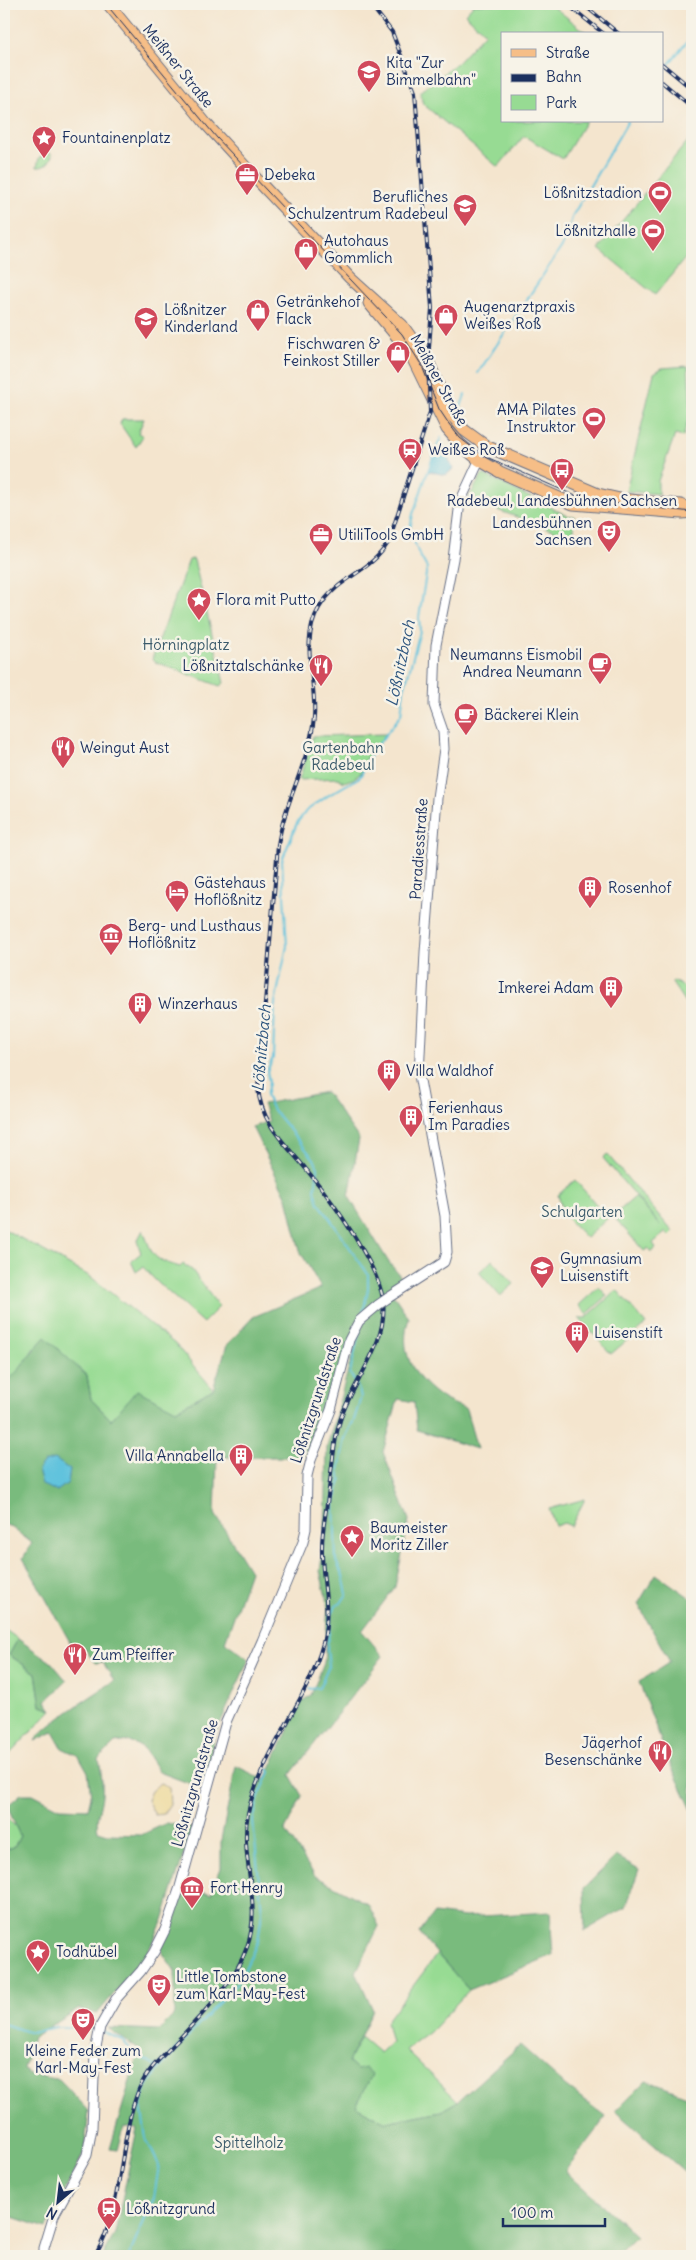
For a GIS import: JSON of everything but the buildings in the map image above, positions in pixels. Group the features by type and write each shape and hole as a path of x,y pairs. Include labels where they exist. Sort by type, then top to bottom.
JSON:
{"main road":[{"name":"Meißner Straße","path":"108,4 207,125 350,278 409,351 446,429 460,444 480,460 500,472 573,504 682,513 692,510"},
{"name":"Meißner Straße","path":"350,278 402,325 428,361 450,414 464,430 486,446 598,494 681,505 692,510"}],"street":[{"name":"Paradiesstraße","path":"444,1262 447,1252 445,1216 420,1075 425,952 437,798 444,749 443,731 434,705 436,645 454,559 460,502 486,446"},
{"name":"Lößnitzgrundstraße","path":"44,2256 44,2248 54,2215 87,2155 92,2128 95,2052 100,2031 116,1999 141,1971 154,1952 165,1930 180,1887 226,1722 303,1542 306,1529 306,1476 310,1460 331,1410 349,1340 356,1325 369,1311 444,1262"}],"green space":[{"path":"474,4 550,4 585,32 501,32 501,122 585,122 563,159 524,136 498,167 423,104 420,92 458,62 485,33 465,14"},
{"name":"Lößnitzstadion","path":"692,136 692,260 687,256 655,295 599,249"},
{"path":"49,151 52,155 48,162 42,167 37,167 39,158"},
{"path":"688,366 691,410 683,437 675,435 658,481 658,494 626,491 654,373 662,368"},
{"path":"122,419 144,419 138,433 143,436 136,447 120,424"},
{"path":"482,475 568,516 574,516 574,538 481,504 466,502"},
{"name":"Hörningplatz","path":"189,560 194,560 224,683 220,686 155,662 152,659"},
{"name":"Gartenbahn Radebeul","path":"386,734 367,758 360,774 353,779 344,782 338,778 299,780 313,736"},
{"path":"673,981 692,991 692,998 687,1003 692,1013 672,983"},
{"name":"Spittelholz","path":"326,1092 359,1139 349,1197 388,1261 405,1282 389,1288 409,1318 406,1341 410,1361 421,1379 438,1395 466,1409 477,1449 417,1430 414,1402 398,1399 383,1452 409,1520 395,1587 362,1631 383,1656 290,1775 302,1796 285,1830 315,1876 368,1904 379,1926 356,1972 373,2010 348,2062 357,2070 366,2068 372,2075 356,2106 386,2122 441,2111 458,2101 520,2045 566,2086 606,2117 565,2171 636,2236 616,2256 103,2256 115,2233 137,2129 124,2127 118,2150 110,2149 139,2050 108,2028 159,2030 175,2014 175,1971 160,1949 186,1886 211,1894 221,1868 221,1840 236,1766 265,1780 301,1702 311,1695 324,1663 328,1605 320,1571 325,1530 327,1447 357,1337 331,1383 303,1457 217,1457 215,1514 250,1571 225,1642 249,1659 214,1737 204,1789 159,1772 144,1749 130,1741 115,1743 99,1759 102,1790 97,1822 98,1831 108,1834 141,1835 167,1823 192,1828 163,1920 146,1956 97,2014 79,2009 33,2037 24,2068 28,2075 59,2079 89,2111 84,2153 46,2228 4,2214 4,1850 14,1847 20,1836 7,1806 21,1794 33,1794 60,1808 88,1809 91,1796 88,1772 79,1756 62,1748 53,1732 35,1741 40,1734 59,1718 114,1681 103,1662 95,1663 85,1649 75,1651 23,1558 32,1543 4,1524 4,1384 45,1337 87,1376 91,1399 111,1420 137,1390 176,1410 213,1389 227,1345 253,1317 321,1288 300,1251 287,1198 252,1127 269,1121 263,1104"},
{"path":"607,1154 673,1232 669,1236 666,1232 653,1243 656,1248 651,1252 648,1248 644,1251 613,1216 635,1197 660,1225 603,1158"},
{"name":"Schulgarten","path":"575,1180 608,1218 586,1238 564,1215 558,1195"},
{"path":"4,1229 91,1277 175,1344 213,1389 176,1410 111,1420 91,1399 87,1376 34,1348 17,1374 4,1384"},
{"path":"143,1230 155,1256 158,1259 180,1267 183,1264 192,1270 219,1307 203,1323 143,1267 136,1272 131,1261 141,1253 137,1241"},
{"path":"493,1260 514,1284 500,1296 479,1272"},
{"path":"599,1287 607,1296 587,1314 579,1305"},
{"path":"617,1290 646,1324 611,1354 579,1318 586,1318"},
{"path":"585,1499 571,1526 564,1523 555,1526 549,1509"},
{"path":"656,1574 692,1599 692,1810 667,1757 639,1682 670,1662 638,1604"},
{"path":"4,1629 18,1639 9,1655 36,1673 41,1706 52,1710 4,1760"},
{"path":"18,1639 51,1662 67,1681 46,1701 52,1710 41,1706 36,1673 9,1655"},
{"path":"4,1815 16,1827 20,1836 14,1847 4,1850"},
{"path":"616,1856 639,1869 626,1907 585,1931 584,1888"},
{"path":"550,1912 553,1955 469,1990 419,1933 434,1913 465,1917"},
{"path":"437,1954 469,1990 430,2032 406,2050 458,2101 441,2111 386,2122 356,2106 357,2070 348,2062 361,2037 380,2053 391,2043 386,2022"},
{"path":"646,2080 692,2098 692,2167 685,2172 615,2111"}],"sand":[{"path":"160,1783 169,1787 170,1804 163,1814 155,1815 147,1800 151,1791"}],"water":[{"path":"438,448 445,450 453,469 446,475 428,471 435,451"},
{"path":"55,1459 70,1470 68,1483 57,1491 42,1485 38,1470 44,1462"}],"waterway":[{"name":"Lößnitzbach","path":"669,64 692,35"},
{"name":"Lößnitzbach","path":"478,373 563,245 573,215 627,122"},
{"name":"Lößnitzbach","path":"458,415 465,395"},
{"name":"Lößnitzbach","path":"363,1313 368,1289 368,1274 319,1203 315,1190 318,1168 314,1159 273,1110 266,1096 269,1083 267,1071 273,1058 275,1003 287,946 282,860 297,823 306,811 360,777 373,751 401,715 404,690 420,631 419,617 427,568 418,552 410,529 413,514 441,438"},
{"name":"Lößnitzbach","path":"309,1689 319,1688 329,1666 327,1648 331,1616 336,1606 341,1603 347,1594 343,1576 336,1561 334,1503 341,1481 339,1470 345,1438 354,1420 361,1397 350,1373 360,1328"},
{"name":"Lößnitzbach","path":"129,2256 154,2198 159,2165 146,2139 141,2105 146,2088 159,2069 240,1979 258,1941 262,1912 253,1821 259,1796 270,1772 268,1769"},
{"path":"4,2024 31,2033 56,2027 97,2030"},
{"path":"101,2031 122,2040 135,2054 159,2069"}],"tram line":[{"path":"106,4 217,138 402,334 422,366 439,409 460,438 482,455 585,500 692,512"}],"railway":[{"path":"95,2256 111,2217 127,2130 139,2089 157,2062 218,1996 235,1972 247,1947 253,1914 246,1847 248,1813 254,1791 263,1770 307,1686 323,1643 326,1630 326,1606 322,1541 337,1432 349,1399 380,1335 383,1318 383,1300 380,1286 364,1252 330,1200 270,1124 264,1113 258,1088 278,845 281,829 308,748 314,717 309,648 313,621 326,598 335,589 373,561 389,541 430,412 428,361 432,308 415,92 392,32 370,4"},
{"path":"567,4 602,32"},
{"path":"583,4 617,32"},
{"path":"664,66 692,89"},
{"path":"664,84 692,107"}],"place":[{"name":"Kita \"Zur Bimmelbahn\"","path":"369,93"},
{"name":"Fountainenplatz","path":"44,159"},
{"name":"Debeka","path":"247,196"},
{"name":"Lößnitzstadion","path":"660,214"},
{"name":"Berufliches Schulzentrum Radebeul","path":"465,227"},
{"name":"Lößnitzhalle","path":"653,252"},
{"name":"Autohaus Gommlich","path":"306,271"},
{"name":"Getränkehof Flack","path":"258,332"},
{"name":"Augenarztpraxis Weißes Roß","path":"446,337"},
{"name":"Lößnitzer Kinderland","path":"146,340"},
{"name":"Fischwaren & Feinkost Stiller","path":"398,374"},
{"name":"AMA Pilates Instruktor","path":"594,440"},
{"name":"Weißes Roß","path":"410,471"},
{"name":"Radebeul, Landesbühnen Sachsen","path":"562,491"},
{"name":"Landesbühnen Sachsen","path":"609,553"},
{"name":"UtiliTools GmbH","path":"321,556"},
{"name":"Flora mit Putto","path":"199,621"},
{"name":"Neumanns Eismobil Andrea Neumann","path":"600,685"},
{"name":"Lößnitztalschänke","path":"321,687"},
{"name":"Bäckerei Klein","path":"466,736"},
{"name":"Weingut Aust","path":"63,769"},
{"name":"Rosenhof","path":"590,909"},
{"name":"Gästehaus Hoflößnitz","path":"177,913"},
{"name":"Berg- und Lusthaus Hoflößnitz","path":"111,956"},
{"name":"Imkerei Adam","path":"611,1009"},
{"name":"Winzerhaus","path":"140,1025"},
{"name":"Villa Waldhof","path":"389,1092"},
{"name":"Ferienhaus Im Paradies","path":"411,1138"},
{"name":"Gymnasium Luisenstift","path":"542,1289"},
{"name":"Luisenstift","path":"577,1354"},
{"name":"Villa Annabella","path":"241,1477"},
{"name":"Baumeister Moritz Ziller","path":"352,1558"},
{"name":"Zum Pfeiffer","path":"75,1676"},
{"name":"Jägerhof Besenschänke","path":"660,1773"},
{"name":"Fort Henry","path":"192,1909"},
{"name":"Todhübel","path":"38,1973"},
{"name":"Little Tombstone zum Karl-May-Fest","path":"159,2007"},
{"name":"Kleine Feder zum Karl-May-Fest","path":"83,2041"},
{"name":"Lößnitzgrund","path":"109,2230"}]}
